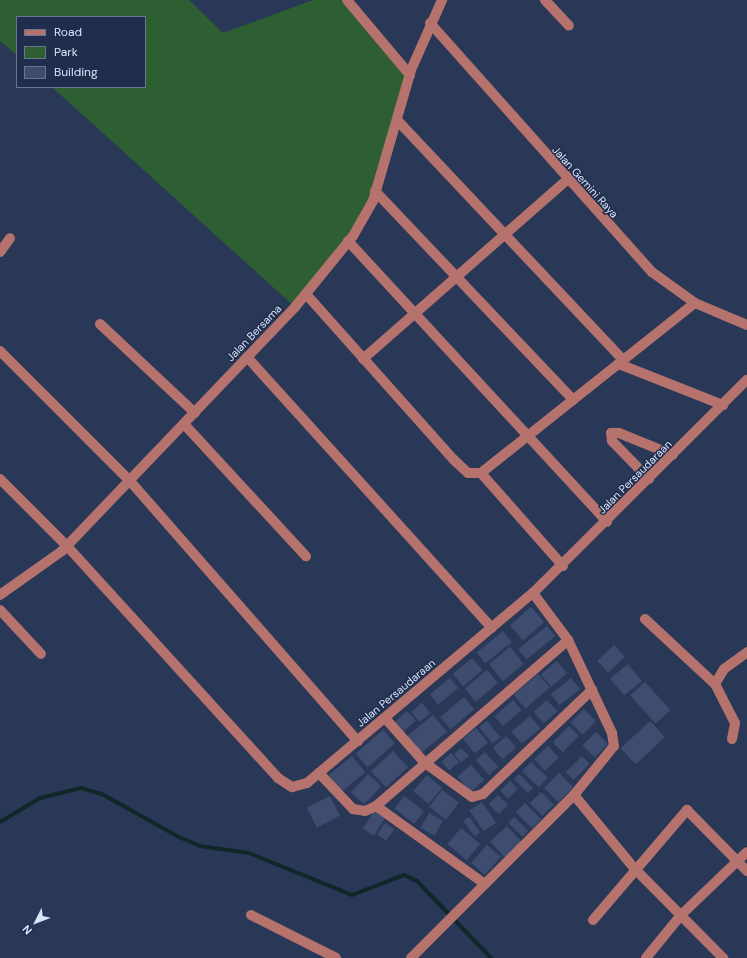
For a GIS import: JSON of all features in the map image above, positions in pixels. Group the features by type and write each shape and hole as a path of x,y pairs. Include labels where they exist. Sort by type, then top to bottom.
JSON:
{"street":[{"path":"347,0 410,75"},
{"name":"Jalan Bersama","path":"0,595 67,546 196,413 306,294 348,241 375,192 410,75 430,23 442,0"},
{"path":"546,0 569,26"},
{"name":"Jalan Gemini Raya","path":"430,23 567,180 652,272 694,303 747,325"},
{"path":"396,120 504,234 621,362 723,405"},
{"path":"363,359 567,180"},
{"path":"375,192 573,400"},
{"path":"0,252 10,238"},
{"path":"348,241 529,435 607,522"},
{"path":"306,294 465,471 481,473 563,566"},
{"path":"481,473 694,303"},
{"path":"100,324 196,413"},
{"path":"0,351 130,481 358,741"},
{"path":"247,357 492,628"},
{"name":"Jalan Persaudaraan","path":"0,479 67,546 278,778 292,787 307,783 533,593 563,566 747,380"},
{"path":"184,424 306,556"},
{"path":"649,480 612,441 611,434 619,433 673,455"},
{"path":"411,958 574,795 614,746 612,733 568,640 533,593"},
{"path":"0,610 41,654"},
{"path":"646,619 715,684 735,723 732,739"},
{"path":"319,773 345,804 365,811 376,806 568,640"},
{"path":"715,684 724,669 747,652"},
{"path":"385,718 425,763 459,791 472,797 483,794 592,690"},
{"path":"574,795 634,868 723,958"},
{"path":"376,806 485,884"},
{"path":"593,920 634,868 688,810 747,871"},
{"path":"646,958 681,915 747,852"},
{"path":"251,915 336,958"}],"green space":[{"path":"0,0 189,0 223,33 313,0 347,0 410,75 373,201 295,307 53,88 146,88 146,16 16,16 16,54 0,41"}],"building":[{"path":"531,607 544,622 523,640 510,625"},
{"path":"547,626 555,636 526,659 518,649"},
{"path":"503,631 512,642 485,663 477,652"},
{"path":"614,645 625,657 608,672 597,661"},
{"path":"510,647 524,664 503,681 489,664"},
{"path":"472,658 482,670 463,686 453,674"},
{"path":"557,661 567,673 551,687 541,674"},
{"path":"628,664 642,681 624,696 610,678"},
{"path":"487,670 498,683 476,702 465,689"},
{"path":"538,674 550,688 526,709 514,695"},
{"path":"450,678 458,688 438,704 430,694"},
{"path":"571,678 580,689 560,705 551,694"},
{"path":"645,682 670,710 656,724 630,695"},
{"path":"464,697 474,709 451,729 440,717"},
{"path":"513,700 522,710 503,726 494,717"},
{"path":"547,700 557,711 544,723 534,712"},
{"path":"422,703 430,713 419,722 411,712"},
{"path":"584,709 596,721 583,734 571,722"},
{"path":"407,711 416,721 404,731 395,722"},
{"path":"433,715 447,732 420,753 407,736"},
{"path":"530,716 540,728 522,744 512,731"},
{"path":"487,721 500,737 492,744 479,727"},
{"path":"650,721 665,737 636,764 621,748"},
{"path":"569,726 579,736 563,752 553,742"},
{"path":"476,728 488,743 475,753 463,739"},
{"path":"383,730 395,744 368,767 356,754"},
{"path":"596,732 608,744 595,757 583,745"},
{"path":"506,736 516,747 503,759 493,748"},
{"path":"548,746 559,758 545,771 534,759"},
{"path":"461,748 469,756 461,762 454,754"},
{"path":"393,751 408,767 386,788 371,771"},
{"path":"485,752 498,767 489,775 476,760"},
{"path":"451,753 459,762 449,771 441,762"},
{"path":"352,756 365,772 342,791 329,775"},
{"path":"582,756 590,764 574,780 566,772"},
{"path":"531,762 548,778 539,787 522,772"},
{"path":"471,765 484,780 471,792 457,777"},
{"path":"559,773 573,787 558,802 544,788"},
{"path":"368,774 381,786 364,805 351,792"},
{"path":"519,774 533,788 528,793 514,779"},
{"path":"427,775 442,788 428,804 413,791"},
{"path":"510,781 518,789 508,799 500,791"},
{"path":"442,790 459,803 446,819 429,807"},
{"path":"541,792 554,805 542,816 530,803"},
{"path":"498,795 508,805 499,814 489,804"},
{"path":"330,796 340,816 317,827 307,808"},
{"path":"404,796 424,811 414,824 394,809"},
{"path":"482,802 496,823 484,831 470,810"},
{"path":"525,803 541,819 532,828 516,812"},
{"path":"374,811 385,818 374,836 363,829"},
{"path":"429,813 443,821 434,836 420,828"},
{"path":"469,817 480,832 475,836 463,821"},
{"path":"514,817 528,831 522,837 508,823"},
{"path":"385,823 394,829 386,841 377,835"},
{"path":"507,826 522,842 505,858 490,842"},
{"path":"461,828 480,844 467,860 448,844"},
{"path":"487,845 501,857 485,875 471,863"}],"waterway":[{"path":"0,822 40,798 81,788 102,794 179,837 200,846 249,853 352,895 404,875 417,881 491,958"}]}
